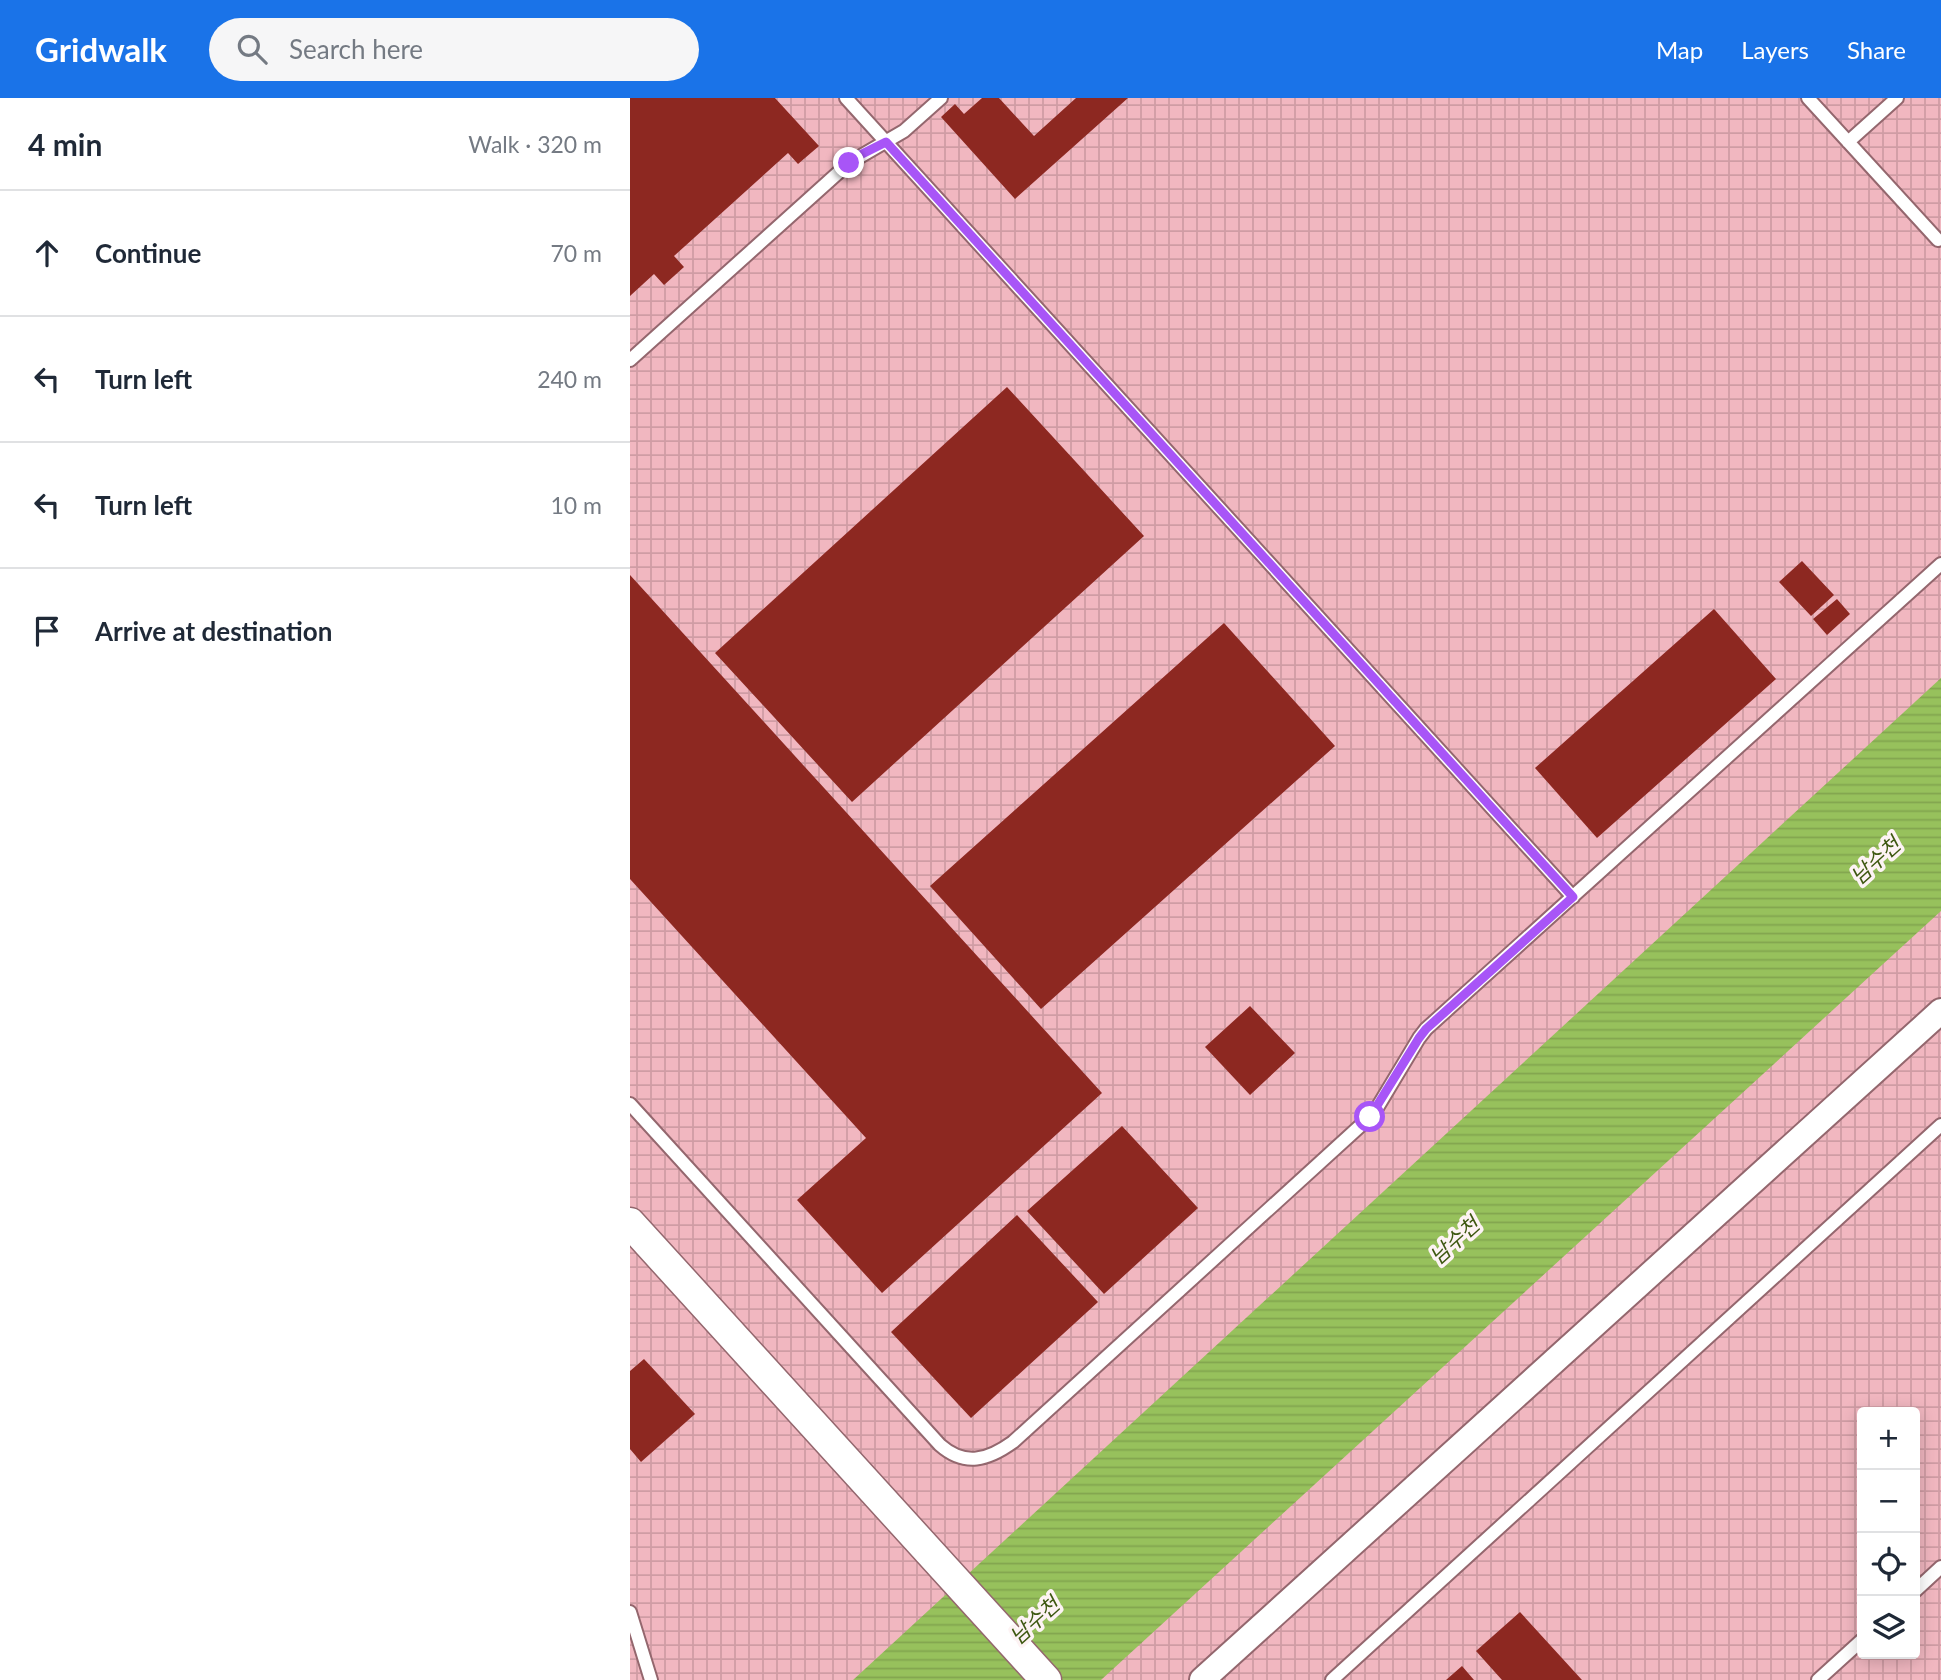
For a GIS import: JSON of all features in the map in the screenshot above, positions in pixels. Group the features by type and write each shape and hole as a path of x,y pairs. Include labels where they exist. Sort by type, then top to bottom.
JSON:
{"street":[{"path":"1202,1680 1941,1010"},
{"path":"630,1223 1046,1680"}],"lane":[{"path":"846,98 1573,897"},
{"path":"630,360 849,163 910,126 942,98"},
{"path":"1808,98 1938,240"},
{"path":"1849,142 1897,98"},
{"path":"630,1104 940,1445 965,1458 995,1454 1013,1442 1370,1117 1426,1029 1941,565"},
{"path":"1332,1680 1941,1125"},
{"path":"1920,1586 1941,1567"},
{"path":"630,1612 651,1680"},
{"path":"1818,1680 1857,1645"}],"shaded area":[{"path":"630,98 1941,98 1941,1680 630,1680"}],"water":[{"name":"남수천","path":"1941,678 1941,911 1101,1680 853,1680"}],"building":[{"path":"630,98 775,98 819,146 798,164 788,153 674,256 684,267 664,285 654,274 630,296"},
{"path":"982,98 999,98 1034,136 1076,98 1128,98 1015,199 941,117 955,104 964,114"},
{"path":"1007,387 1144,536 852,802 715,653"},
{"path":"1802,561 1834,595 1811,616 1779,582"},
{"path":"630,575 1102,1093 882,1293 797,1200 866,1138 630,879"},
{"path":"1837,599 1850,614 1827,635 1813,619"},
{"path":"1714,609 1776,679 1597,838 1535,768"},
{"path":"1224,623 1335,746 1041,1009 930,886"},
{"path":"1250,1006 1295,1053 1250,1095 1205,1047"},
{"path":"1122,1126 1198,1208 1104,1294 1027,1211"},
{"path":"1017,1215 1098,1302 971,1418 891,1332"},
{"path":"644,1359 695,1414 641,1462 630,1449 630,1371"},
{"path":"1520,1612 1582,1680 1502,1680 1476,1651"},
{"path":"1462,1666 1474,1680 1446,1680"}],"route":[{"path":"849,163 886,142 1573,897 1426,1029 1370,1117"}]}
